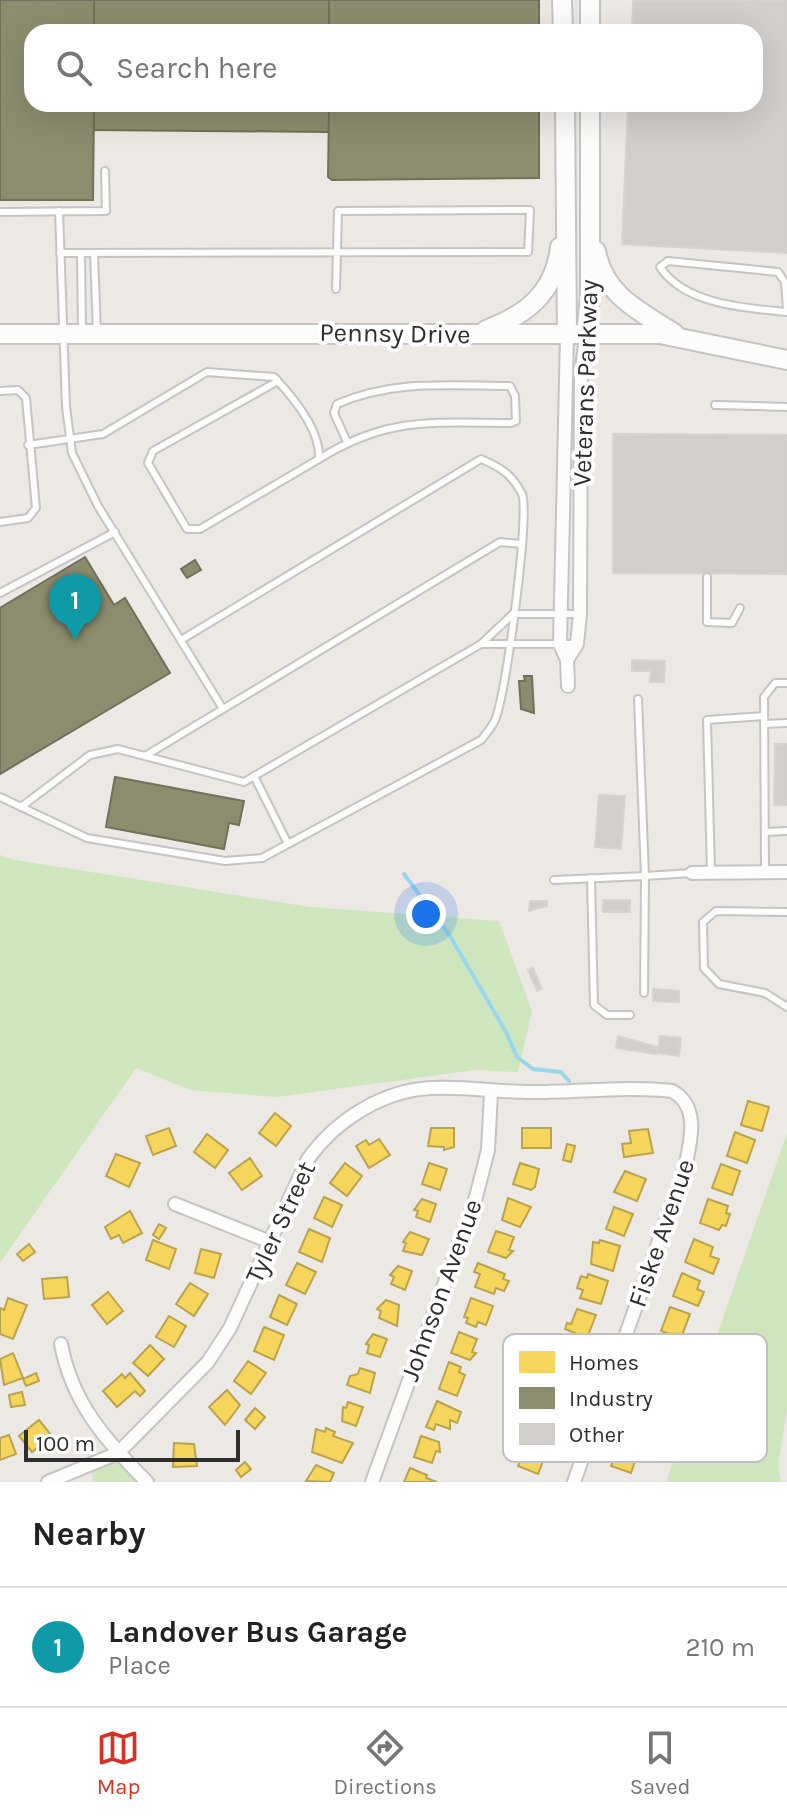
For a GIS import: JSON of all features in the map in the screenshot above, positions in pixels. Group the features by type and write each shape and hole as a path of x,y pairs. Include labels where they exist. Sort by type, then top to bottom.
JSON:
{"main road":[{"path":"562,0 563,24"},
{"path":"590,0 590,24"},
{"name":"Veterans Parkway","path":"565,112 576,336"},
{"name":"Veterans Parkway","path":"576,336 589,225 590,112"},
{"path":"476,333 526,313 544,292 559,255 567,186"},
{"path":"589,225 599,267 620,299 680,337"},
{"name":"Pennsy Drive","path":"0,334 476,333 680,337 787,360"}],"street":[{"name":"Veterans Parkway","path":"567,660 577,644 580,614 581,377 576,336"},
{"name":"Veterans Parkway","path":"568,686 567,660 560,644 576,336"},
{"path":"692,873 787,872"},
{"name":"Tyler Street","path":"118,1453 220,1346 308,1159 326,1135 346,1120 377,1103 416,1090 447,1088 491,1093 672,1091 688,1105 691,1117"},
{"name":"Johnson Avenue","path":"372,1482 476,1197 488,1150 491,1093"},
{"name":"Fiske Avenue","path":"626,1334 685,1167 691,1117"},
{"path":"175,1204 268,1241"},
{"path":"61,1344 69,1377 82,1406 118,1453 147,1482"},
{"path":"48,1482 118,1453"},
{"name":"Fiske Avenue","path":"574,1482 581,1462"}],"lane":[{"path":"0,212 106,211 105,171"},
{"path":"60,253 337,251 528,252 530,210 338,211 337,251 336,289"},
{"path":"59,211 60,253 82,334"},
{"path":"81,253 82,334"},
{"path":"94,253 69,440 83,479 223,709"},
{"path":"668,261 778,272 785,282 787,311 705,299 668,278 660,267 668,261"},
{"path":"28,445 103,434 207,372 274,377 291,395 320,445 319,459"},
{"path":"278,381 153,451 148,463 187,529 200,529 347,442 388,427 516,421 515,396 510,386 390,386 359,394 337,404 334,413 347,442"},
{"path":"0,391 18,390 26,398 36,508 28,518 0,522"},
{"path":"715,405 787,407"},
{"path":"0,797 87,838 225,861 262,858 481,740 496,719 507,660 522,544 523,496 506,470 481,459 181,640"},
{"path":"0,593 115,532"},
{"path":"145,756 500,542 522,544"},
{"path":"707,577 707,622 732,623 740,608"},
{"path":"21,807 90,755 118,749 244,782 481,644 513,614 580,614"},
{"path":"481,644 577,644"},
{"path":"765,872 764,697 775,683 787,683"},
{"path":"638,699 645,876 644,993"},
{"path":"711,873 707,720 787,723"},
{"path":"254,776 288,844"},
{"path":"765,832 787,831"},
{"path":"554,880 692,873"},
{"path":"591,878 594,1005 607,1015 630,1015"},
{"path":"787,912 716,911 703,922 704,968 719,984 765,993 787,1007"}],"green space":[{"path":"0,855 310,907 499,921 532,1011 518,1072 475,1070 277,1097 190,1090 136,1068 0,1263"},
{"path":"787,1133 787,1410 778,1466 781,1482 666,1482 673,1462 767,1462 767,1334 717,1334"},
{"path":"121,1462 139,1482 93,1482 92,1473 98,1465"}],"building: Homes":[{"path":"748,1101 769,1107 762,1131 741,1125"},
{"path":"275,1113 291,1126 276,1146 259,1133"},
{"path":"169,1128 176,1146 153,1155 146,1136"},
{"path":"431,1128 454,1128 454,1147 444,1150 444,1147 428,1146"},
{"path":"522,1128 551,1128 551,1148 522,1148"},
{"path":"648,1129 653,1153 624,1157 622,1144 631,1143 629,1131"},
{"path":"735,1132 755,1140 747,1163 727,1156"},
{"path":"207,1134 228,1150 215,1168 194,1152"},
{"path":"379,1139 390,1155 369,1168 356,1146 366,1140 369,1145"},
{"path":"567,1144 575,1146 571,1162 563,1160"},
{"path":"116,1154 140,1163 129,1187 106,1176"},
{"path":"250,1158 262,1176 242,1190 229,1173"},
{"path":"345,1163 362,1176 347,1196 330,1183"},
{"path":"429,1163 447,1169 440,1190 422,1184"},
{"path":"520,1163 539,1169 535,1187 531,1190 513,1184"},
{"path":"721,1164 740,1171 732,1195 712,1188"},
{"path":"625,1171 646,1179 637,1201 614,1192"},
{"path":"324,1197 342,1205 332,1227 314,1218"},
{"path":"508,1198 531,1207 520,1227 502,1220"},
{"path":"422,1199 436,1204 430,1222 416,1217 418,1211 414,1210"},
{"path":"708,1199 728,1206 726,1213 730,1214 726,1226 722,1225 719,1230 700,1223"},
{"path":"614,1207 633,1214 624,1236 606,1229"},
{"path":"130,1211 142,1233 123,1243 119,1235 111,1239 105,1227"},
{"path":"159,1224 166,1228 159,1239 153,1235"},
{"path":"309,1229 330,1238 322,1262 299,1252"},
{"path":"496,1231 514,1237 509,1250 513,1251 506,1258 488,1252"},
{"path":"410,1232 429,1239 422,1255 403,1251 406,1243 403,1242"},
{"path":"694,1239 713,1247 710,1256 719,1259 713,1274 685,1262"},
{"path":"153,1240 176,1249 169,1269 146,1260"},
{"path":"600,1240 620,1246 613,1271 591,1264 593,1242 599,1243"},
{"path":"29,1244 35,1252 23,1261 17,1254"},
{"path":"201,1249 221,1254 214,1278 195,1273"},
{"path":"297,1263 316,1272 305,1294 286,1285"},
{"path":"478,1263 505,1274 503,1279 509,1281 504,1291 496,1288 494,1294 475,1287 480,1274 474,1272"},
{"path":"398,1266 412,1271 405,1290 391,1284 394,1277 390,1275"},
{"path":"682,1273 700,1281 697,1289 704,1292 698,1306 673,1296"},
{"path":"588,1274 608,1281 601,1304 580,1298 583,1290 577,1288 581,1276 587,1278"},
{"path":"67,1277 69,1297 44,1299 42,1279"},
{"path":"190,1283 208,1294 194,1316 176,1304"},
{"path":"108,1292 123,1311 107,1324 92,1305"},
{"path":"279,1295 297,1304 287,1325 270,1317"},
{"path":"8,1298 27,1305 13,1339 0,1334 0,1308 4,1310"},
{"path":"471,1298 493,1306 486,1325 478,1322 476,1327 466,1323 468,1318 464,1317"},
{"path":"386,1300 399,1305 397,1326 379,1318 381,1311 377,1309"},
{"path":"670,1307 690,1314 682,1334 661,1331"},
{"path":"577,1309 596,1315 589,1334 565,1329 567,1323 571,1324"},
{"path":"169,1316 186,1326 174,1347 156,1337"},
{"path":"264,1327 284,1335 274,1360 254,1351"},
{"path":"459,1332 477,1339 472,1352 476,1353 470,1360 451,1353"},
{"path":"373,1334 387,1339 380,1357 367,1353 369,1345 366,1344"},
{"path":"150,1345 164,1359 148,1376 133,1363"},
{"path":"13,1353 23,1378 4,1385 0,1359"},
{"path":"248,1361 266,1373 251,1394 234,1381"},
{"path":"449,1362 461,1367 459,1372 465,1375 457,1396 439,1389"},
{"path":"360,1368 375,1373 370,1393 347,1385 350,1376 358,1374"},
{"path":"36,1373 39,1381 26,1386 23,1379"},
{"path":"130,1373 145,1391 140,1396 135,1391 117,1407 103,1391 122,1374 125,1378"},
{"path":"227,1390 240,1405 225,1425 209,1407"},
{"path":"22,1392 25,1405 11,1407 9,1395"},
{"path":"437,1401 461,1412 457,1423 450,1420 450,1429 436,1424 434,1430 426,1427"},
{"path":"348,1402 363,1407 356,1426 342,1421 343,1407 346,1408"},
{"path":"255,1408 265,1417 255,1429 245,1420"},
{"path":"39,1420 52,1436 32,1452 19,1436"},
{"path":"326,1428 335,1432 333,1436 353,1443 342,1463 312,1452 316,1429 325,1432"},
{"path":"9,1435 16,1454 0,1460 0,1438"},
{"path":"421,1436 439,1442 440,1452 436,1451 432,1463 414,1457"},
{"path":"174,1443 194,1444 197,1466 173,1467"},
{"path":"245,1462 251,1469 241,1477 236,1470"},
{"path":"520,1462 543,1462 538,1474 518,1466"},
{"path":"613,1462 635,1462 631,1473 611,1466"},
{"path":"316,1465 334,1473 330,1482 306,1481"},
{"path":"410,1468 427,1475 426,1478 437,1482 404,1482"}],"building: Industry":[{"path":"0,0 94,0 94,24 24,24 24,112 94,112 93,200 0,200"},
{"path":"94,0 329,0 329,24 94,24"},
{"path":"329,0 539,0 539,24 329,24"},
{"path":"94,112 329,112 329,132 94,130"},
{"path":"329,112 539,112 539,178 332,180 328,177"},
{"path":"85,557 114,605 125,598 170,673 0,774 0,608"},
{"path":"195,560 201,570 187,578 181,569"},
{"path":"524,676 532,676 534,713 521,709 519,681 525,681"},
{"path":"115,777 244,801 239,825 229,823 224,849 106,827"}],"building: Other":[{"path":"633,0 787,0 787,253 622,244 628,112 763,112 763,24 632,24"},
{"path":"613,434 787,435 787,574 613,573"},
{"path":"632,660 665,661 664,682 650,682 651,671 632,671"},
{"path":"775,744 787,744 787,805 774,805"},
{"path":"599,795 625,796 621,849 595,847"},
{"path":"603,900 630,900 630,912 603,912"},
{"path":"530,901 547,901 547,906 529,911"},
{"path":"533,968 542,989 537,991 528,970"},
{"path":"653,989 679,991 679,1002 653,1001"},
{"path":"618,1036 657,1047 656,1054 616,1048"},
{"path":"660,1036 681,1038 679,1056 658,1053"}],"waterway":[{"path":"404,874 450,936 506,1032 517,1057 533,1069 561,1072 569,1081"}],"place":[{"name":"Landover Bus Garage","path":"75,640"}]}
